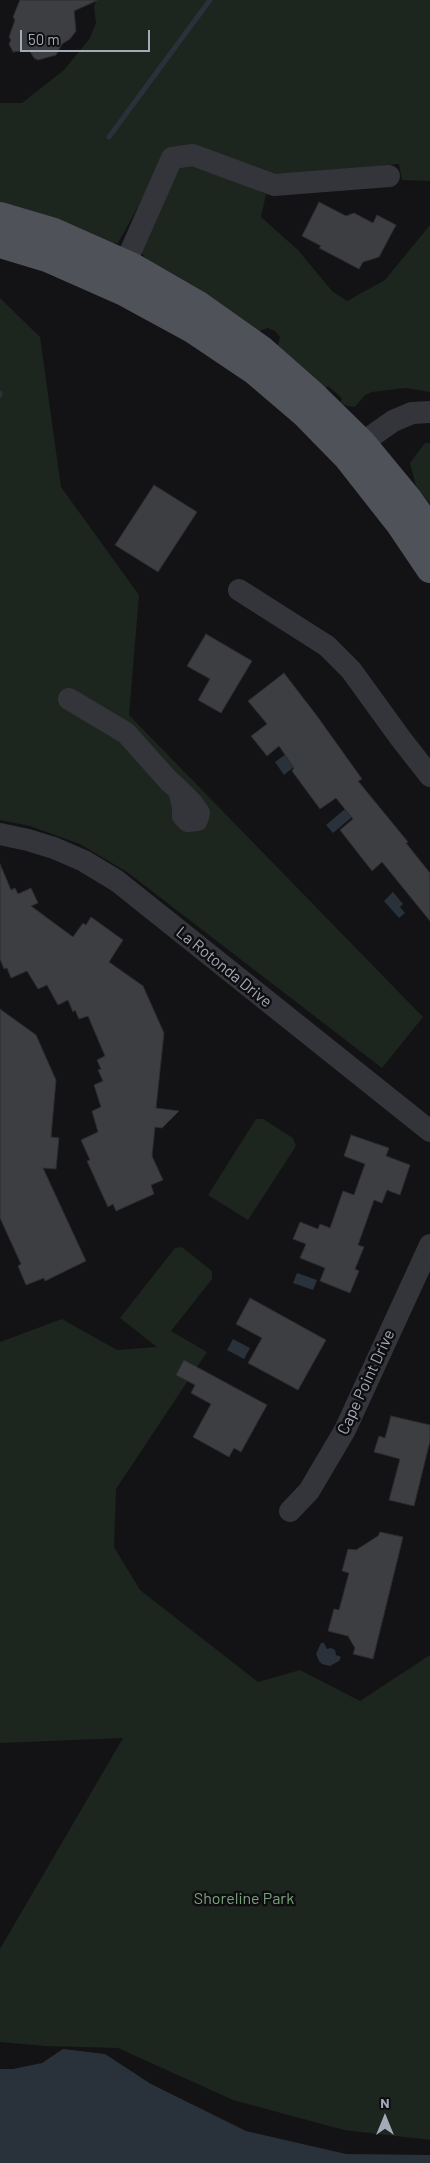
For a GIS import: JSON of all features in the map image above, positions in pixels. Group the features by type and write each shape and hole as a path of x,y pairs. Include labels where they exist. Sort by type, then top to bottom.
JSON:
{"main road":[{"path":"0,216 54,232 125,264 197,304 262,350 312,394 355,451 430,569"},
{"path":"0,244 47,258 124,292 192,329 256,372 304,413 355,451 409,500 430,530"}],"street":[{"path":"125,264 172,158 193,155 274,185 389,176"},
{"path":"355,451 393,421 412,412 430,412"},
{"path":"238,590 293,623 326,646 351,670 430,776"},
{"path":"69,699 126,733 179,790"},
{"name":"La Rotonda Drive","path":"0,834 54,848 84,861 117,881 430,1131"},
{"name":"Cape Point Drive","path":"290,1511 310,1491 345,1430 430,1245"}],"green space":[{"path":"96,0 430,0 430,181 402,180 399,164 274,177 200,147 143,198 118,243 102,243 0,206 0,103 22,103 64,70 90,38 96,23 94,7"},
{"path":"180,164 196,164 266,194 261,217 298,250 332,291 347,301 385,280 430,225 430,392 406,388 372,392 365,395 355,407 340,403 342,398 328,386 323,391 277,349 280,337 275,331 268,328 257,332 150,264 141,252"},
{"path":"0,298 40,337 61,487 139,595 129,715 423,1017 382,1068 127,872 80,844 30,826 0,820"},
{"path":"425,443 430,443 430,504 416,486 410,463"},
{"path":"256,1119 263,1119 293,1138 296,1146 248,1220 208,1195"},
{"name":"Shoreline Park","path":"182,1247 212,1271 212,1279 171,1331 207,1352 116,1489 114,1547 140,1590 258,1682 300,1670 360,1701 430,1655 430,2140 344,2130 233,2100 118,2048 45,2046 0,2042 0,1949 123,1738 0,1743 0,1342 62,1319 117,1350 157,1347 120,1318 175,1248"}],"shaded area":[{"path":"298,745 294,767 284,775 275,762"},
{"path":"345,809 352,817 333,833 326,825"},
{"path":"393,892 403,904 400,907 405,913 399,918 384,901"},
{"path":"297,1273 317,1280 313,1290 293,1283"},
{"path":"233,1339 250,1348 244,1359 227,1350"},
{"path":"321,1643 324,1643 327,1649 335,1650 336,1655 341,1657 339,1661 330,1666 319,1661 316,1654"},
{"path":"63,2049 105,2054 151,2084 246,2131 346,2154 430,2155 430,2163 0,2163 0,2069 13,2069 42,2063"}],"building":[{"path":"20,0 98,0 74,11 76,31 70,39 62,44 56,55 38,60 34,58 29,50 13,52 9,44 11,40 9,37 15,20 13,17"},
{"path":"319,202 346,216 354,213 373,223 377,215 396,225 379,257 363,262 359,269 319,248 321,246 302,236"},
{"path":"154,485 197,512 158,572 115,545"},
{"path":"206,634 252,661 221,713 198,700 210,679 187,666"},
{"path":"284,673 362,779 358,781 408,842 406,843 430,873 430,921 382,862 372,871 340,830 353,819 336,798 320,809 292,771 294,768 279,746 267,756 251,736 267,724 248,701"},
{"path":"0,864 11,890 15,888 18,894 31,888 38,903 31,906 73,937 83,923 86,925 91,917 123,940 109,962 143,986 164,1033 156,1108 179,1111 162,1128 155,1127 152,1156 163,1180 151,1185 154,1194 116,1211 113,1204 108,1207 87,1161 90,1160 81,1140 98,1132 92,1111 101,1107 94,1085 103,1081 98,1070 101,1069 97,1060 105,1056 88,1016 79,1019 75,1010 73,1012 68,1000 58,1005 47,985 38,989 27,971 11,978 7,968 4,969 0,959"},
{"path":"0,1009 36,1035 56,1080 51,1137 59,1138 56,1169 43,1168 86,1261 45,1281 44,1278 26,1285 18,1266 21,1264 0,1218"},
{"path":"351,1135 389,1148 386,1156 410,1165 400,1195 387,1190 382,1203 374,1200 358,1245 364,1247 355,1269 359,1271 350,1293 320,1281 325,1268 300,1258 306,1244 293,1239 300,1222 318,1229 320,1224 330,1228 343,1191 354,1195 365,1164 344,1156"},
{"path":"250,1298 326,1340 298,1390 248,1363 262,1338 236,1324"},
{"path":"184,1360 267,1405 241,1452 234,1448 229,1457 193,1437 211,1404 191,1393 195,1385 176,1375"},
{"path":"391,1416 430,1425 430,1441 414,1506 389,1500 400,1459 374,1452 379,1436 385,1438"},
{"path":"380,1532 403,1537 373,1659 353,1654 355,1648 348,1636 328,1631 334,1609 339,1610 349,1573 342,1571 348,1549 356,1550 378,1536"}],"waterway":[{"path":"109,137 210,0"}]}
